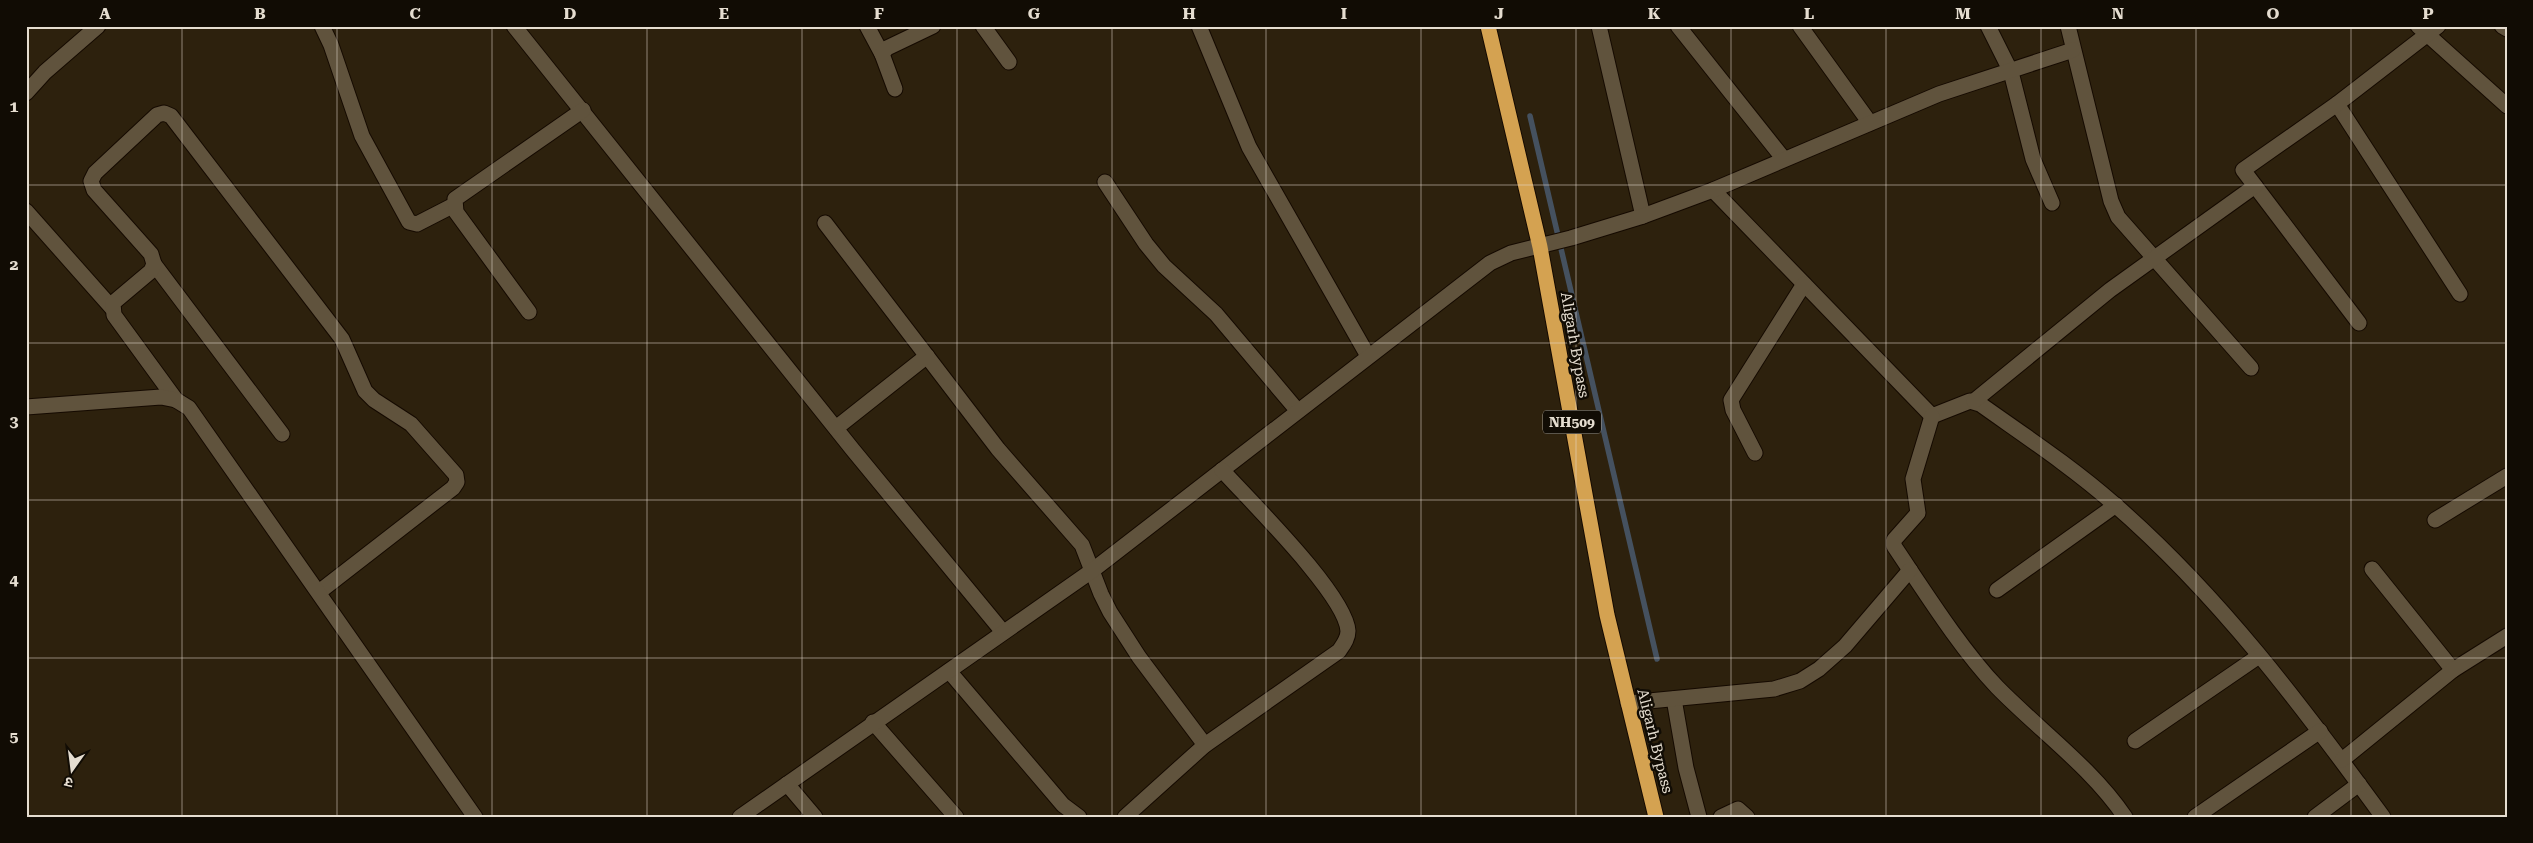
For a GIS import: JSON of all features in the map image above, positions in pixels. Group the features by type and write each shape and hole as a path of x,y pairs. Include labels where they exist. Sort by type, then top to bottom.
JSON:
{"highway":[{"name":"Aligarh Bypass","path":"1488,26 1545,245 1605,605 1656,817"}],"street":[{"path":"26,93 45,72 98,26"},
{"path":"322,26 331,45 362,136 409,222 417,224 454,205 458,196 583,110"},
{"path":"514,26 836,428 1003,632"},
{"path":"866,26 882,54 895,89"},
{"path":"882,54 887,48 934,26"},
{"path":"983,26 1009,62"},
{"path":"1199,26 1249,147 1368,356"},
{"path":"1599,26 1643,216"},
{"path":"1678,26 1783,158"},
{"path":"1800,26 1870,123"},
{"path":"1988,26 2011,72 2034,159 2052,203"},
{"path":"2068,26 2072,50 2111,201 2118,217 2250,368"},
{"path":"2502,26 2507,29"},
{"path":"2359,323 2243,170 2337,104 2427,29 2507,106"},
{"path":"740,817 873,722 1093,570 1297,410 1490,263 1511,252 1571,238 1643,216 1713,190 1783,158 1939,94 2011,72 2072,50"},
{"path":"2337,104 2460,294"},
{"path":"282,434 154,264 151,254 94,190 91,181 95,172 157,115 164,113 171,116 342,340 365,391 374,400 411,424 456,476 457,482 453,488 319,592"},
{"path":"1105,182 1146,244 1164,266 1213,310 1297,410"},
{"path":"1932,416 1974,401 2110,290 2155,260 2255,186"},
{"path":"1713,190 1932,416"},
{"path":"454,205 456,212 529,312"},
{"path":"26,210 112,308 114,315 176,400"},
{"path":"825,223 998,449 1082,545 1093,570 1100,594 1115,620 1139,657 1206,745"},
{"path":"112,308 114,303 150,271 154,264"},
{"path":"1755,453 1733,410 1731,400 1804,284"},
{"path":"836,428 927,356"},
{"path":"26,407 161,397 176,400 189,408 475,817"},
{"path":"1974,401 2084,479 2116,505 2206,594 2260,656 2320,731 2383,817"},
{"path":"1932,416 1913,479 1918,513 1893,543 1971,655 1996,686 2097,782 2125,817"},
{"path":"1125,817 1206,745 1338,651 1348,633 1346,621 1334,600 1309,565 1222,470"},
{"path":"2435,520 2507,476"},
{"path":"1997,590 2116,505"},
{"path":"2372,569 2453,670"},
{"path":"1628,703 1774,689 1800,680 1819,669 1845,646 1910,570"},
{"path":"2342,760 2453,670 2507,636"},
{"path":"2135,741 2260,656"},
{"path":"948,671 1063,805 1079,817"},
{"path":"1674,699 1686,768 1699,817"},
{"path":"873,722 956,817"},
{"path":"2195,817 2320,731"},
{"path":"787,784 815,817"},
{"path":"2315,817 2359,784"},
{"path":"1721,817 1738,809 1747,817"}],"waterway":[{"path":"1530,116 1657,659"}]}
